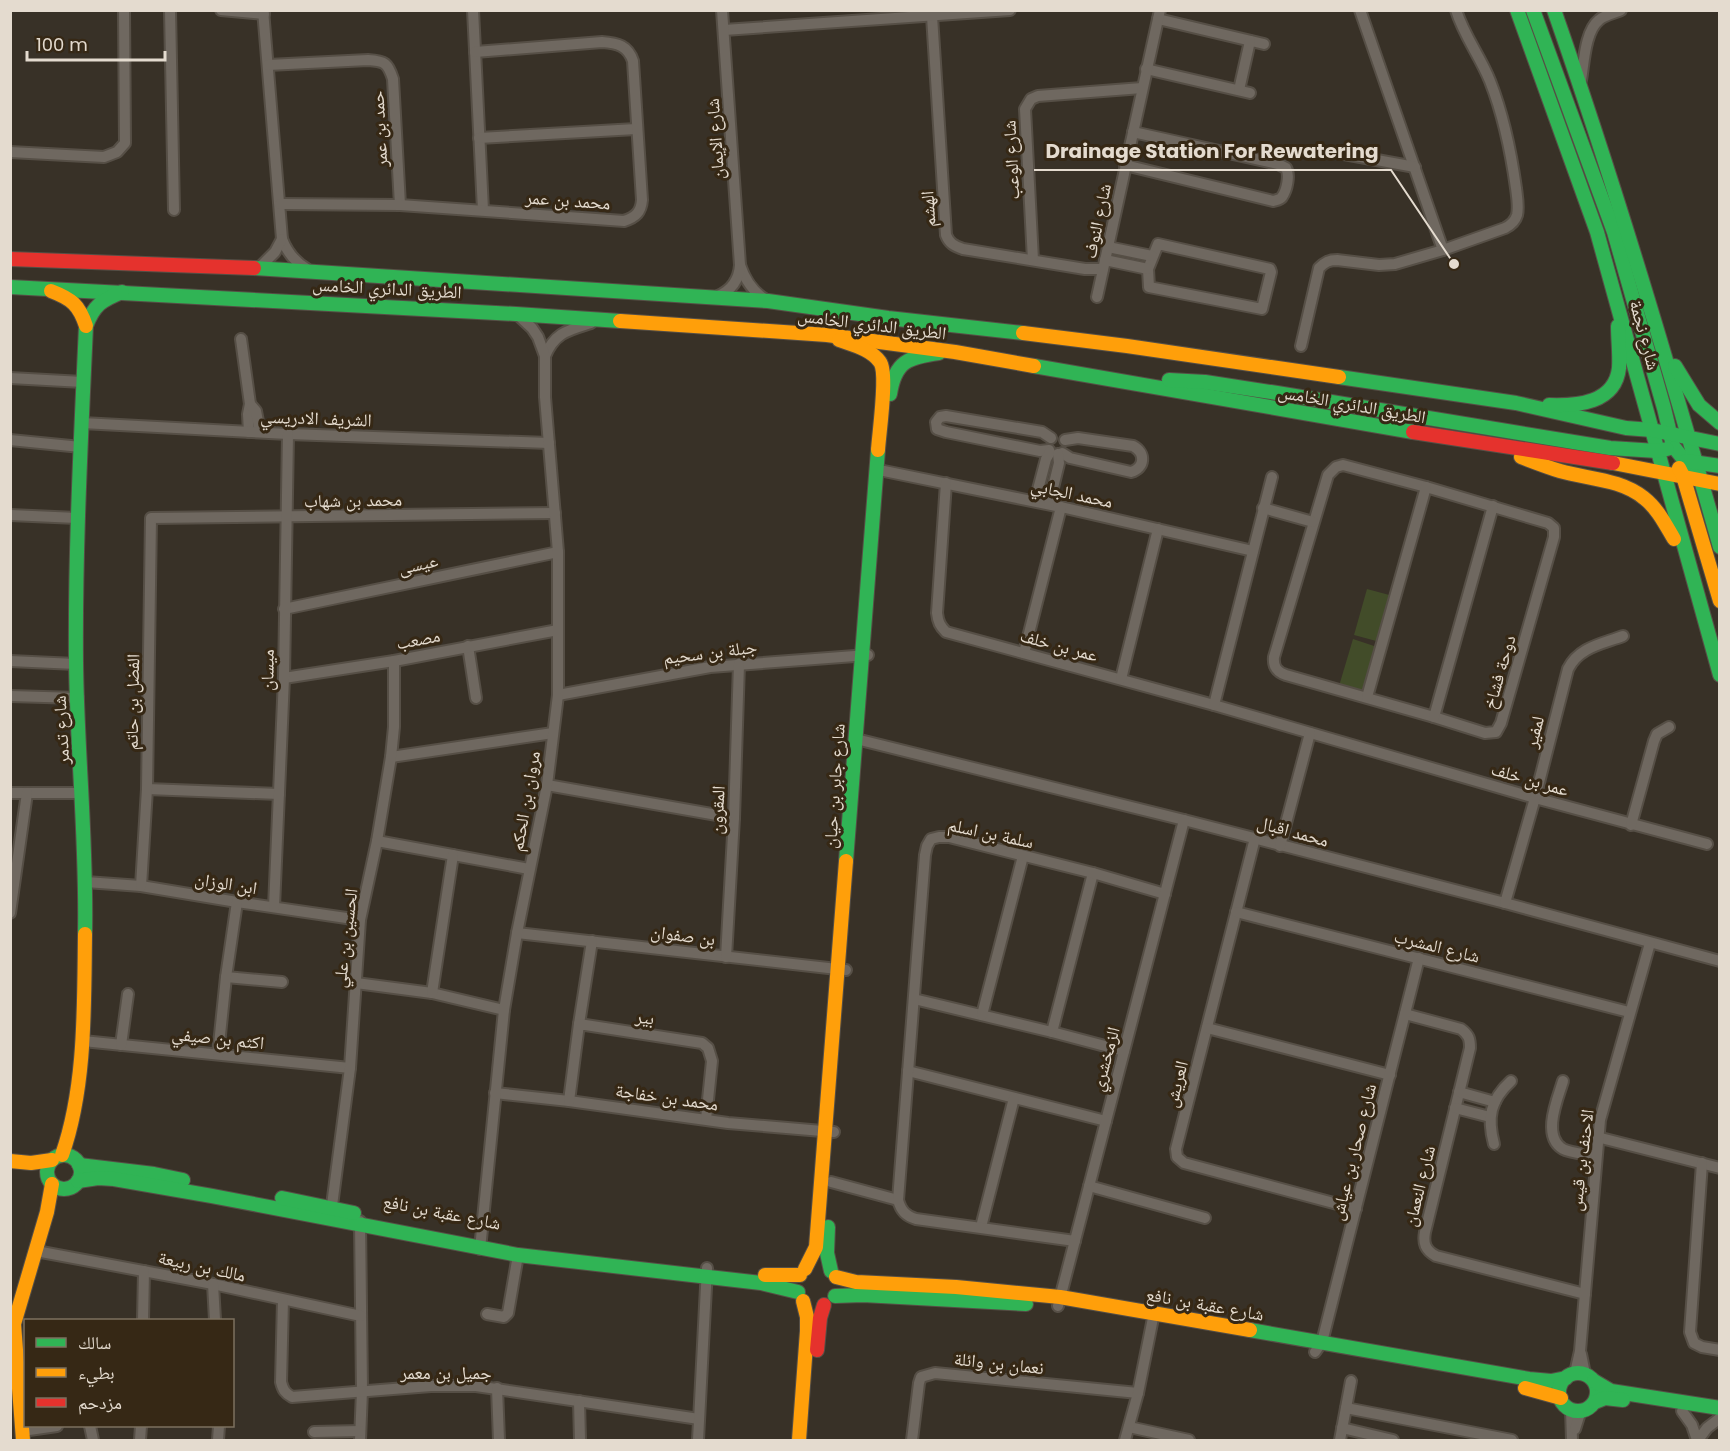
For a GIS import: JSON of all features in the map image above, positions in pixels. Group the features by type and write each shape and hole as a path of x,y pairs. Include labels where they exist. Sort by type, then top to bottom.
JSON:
{"main road":[{"name":"شارع نجمة","path":"1517,10 1598,232 1652,430"},
{"path":"1533,10 1614,232 1667,445 1663,472 1719,675"},
{"name":"شارع نجمة","path":"1554,10 1580,83 1662,345 1688,437 1685,462 1701,480 1719,547"},
{"name":"الطريق الدائري الخامس","path":"10,259 259,268 768,301 888,318 1127,346 1516,403 1626,428 1652,430"},
{"name":"الطريق الدائري الخامس","path":"10,286 516,314 828,335 955,352 1494,446 1663,472 1719,484"},
{"path":"41,287 72,300 80,309 86,326"},
{"name":"شارع تدمر","path":"66,1159 83,1041 86,882 76,664 77,518 86,326 90,313 98,302 122,291"},
{"path":"1516,403 1569,405 1600,398 1610,393 1619,371 1620,307"},
{"name":"شارع جابر بن حيان","path":"802,1272 816,1246 830,1132 860,739 883,373 881,365 874,357 828,335"},
{"path":"1662,345 1699,405 1719,423"},
{"name":"شارع جابر بن حيان","path":"865,655 893,376 905,361 916,356 955,352"},
{"path":"1122,381 1205,382 1610,448 1667,445 1688,437 1719,444"},
{"path":"1652,430 1685,462"},
{"path":"1494,446 1546,467 1586,478 1610,481 1638,493 1660,514 1687,560"},
{"path":"1685,462 1683,476 1719,601"},
{"path":"1663,472 1685,462 1719,466"},
{"name":"شارع جابر بن حيان","path":"830,1132 831,1182 827,1246 833,1274"},
{"path":"23,1436 12,1324 47,1212 50,1181 47,1169 66,1159 80,1176 47,1212"},
{"name":"شارع عقبة بن نافع","path":"10,1161 31,1163 66,1159 154,1174 331,1214"},
{"path":"10,1170 36,1174 58,1188 72,1185"},
{"name":"شارع عقبة بن نافع","path":"72,1185 98,1178 124,1181 360,1219 481,1244 518,1255 706,1273 774,1276 802,1272"},
{"name":"شارع عقبة بن نافع","path":"481,1244 517,1244 706,1273 774,1285 800,1297"},
{"path":"799,1440 807,1317 796,1285 802,1272 819,1265 833,1274 838,1283 818,1331 810,1440"},
{"name":"شارع عقبة بن نافع","path":"833,1274 856,1282 956,1287 1059,1302 1319,1347 1529,1379 1551,1381 1580,1376 1611,1390 1719,1408"},
{"name":"شارع عقبة بن نافع","path":"830,1300 863,1295 1059,1302"},
{"path":"800,1297 816,1306 830,1300"},
{"name":"شارع عقبة بن نافع","path":"1319,1347 1543,1392 1561,1398"},
{"path":"1580,1376 1597,1387 1597,1395 1589,1408 1576,1410 1566,1407 1560,1391 1561,1384 1580,1376"},
{"path":"1594,1402 1605,1398 1617,1399 1719,1418"}],"street":[{"path":"10,152 104,157 117,152 125,143 124,10"},
{"path":"170,10 174,210"},
{"path":"221,10 264,12 282,239 291,256 314,272"},
{"path":"473,10 483,210"},
{"name":"شارع الإيمان","path":"710,298 729,290 738,279 740,265 722,10"},
{"path":"724,30 1010,10"},
{"path":"1360,10 1443,250"},
{"path":"1301,346 1319,268 1324,263 1337,260 1387,265 1443,250 1509,226 1516,219 1518,209 1509,150 1495,94 1483,64 1464,32 1456,10"},
{"path":"1580,83 1585,50 1591,30 1599,19 1621,10"},
{"path":"1159,15 1264,44"},
{"name":"شارع النوف","path":"1097,297 1159,15"},
{"name":"الهشم","path":"932,16 948,240 963,249 1085,269 1104,264 1148,269"},
{"path":"1239,90 1250,41"},
{"name":"محمد بن عمر","path":"279,204 400,205 624,221 638,214 642,200 633,61 630,52 615,43 603,42 475,52"},
{"name":"حمد بن عمر","path":"268,65 368,60 386,63 393,80 400,205"},
{"path":"1146,69 1250,93"},
{"name":"شارع الوعب","path":"1033,260 1025,109 1028,102 1038,96 1142,88"},
{"path":"479,138 636,129"},
{"path":"1125,165 1273,201 1283,195 1288,176 1286,168 1278,164 1133,132"},
{"path":"1333,152 1415,167"},
{"path":"259,268 271,258 282,239"},
{"path":"1159,244 1270,269 1263,306 1259,309 1151,288 1148,286 1148,269 1156,246 1159,244"},
{"path":"1108,247 1152,256"},
{"name":"شارع الإيمان","path":"740,265 748,284 768,301"},
{"name":"مروان بن الحكم","path":"481,1244 504,1010 529,869 547,785 558,694 558,552 545,397 545,356 532,328 516,314"},
{"path":"545,356 554,340 568,330 609,320"},
{"path":"241,339 250,404 248,414 254,432"},
{"path":"10,378 83,382"},
{"path":"1051,438 1042,432 946,416 940,417 936,422 937,429 941,431 1055,452 1070,458 1131,472 1136,471 1142,463 1140,452 1133,446 1078,438 1065,440"},
{"name":"الشريف الادريسي","path":"82,423 288,434 549,443"},
{"name":"ميسان","path":"274,906 284,678 288,434"},
{"path":"1035,501 1046,459 1055,452 1066,447 1065,440 1056,435 1048,442 1055,452 1059,463 1049,504"},
{"path":"10,440 81,447"},
{"name":"دوحة فشاخ","path":"1350,466 1493,506 1548,523 1554,528 1554,537 1496,732 1485,733 1280,673 1276,669 1273,663 1313,522 1328,475 1336,467 1350,466"},
{"name":"محمد الجابي","path":"884,471 1049,504 1253,551"},
{"path":"1214,705 1272,477"},
{"name":"عمر بن خلف","path":"946,483 938,621 946,632 1310,732 1631,825 1707,844"},
{"path":"1367,697 1426,487"},
{"path":"1434,717 1493,506"},
{"path":"1024,653 1061,507"},
{"path":"1263,508 1313,522"},
{"name":"محمد بن شهاب","path":"151,518 555,513"},
{"path":"10,515 77,518"},
{"name":"الفضل بن حاتم","path":"141,886 147,789 151,518"},
{"path":"1120,679 1158,529"},
{"name":"عيسى","path":"284,609 558,552"},
{"name":"مصعب","path":"284,678 394,661 558,630"},
{"name":"لمفير","path":"1505,903 1572,661 1583,651 1623,636"},
{"path":"468,646 476,698"},
{"name":"جبلة بن سحيم","path":"558,694 739,664 865,655"},
{"path":"10,661 76,664"},
{"name":"الحسين بن علي","path":"331,1214 350,1068 360,920 377,841 391,757 394,728 394,661"},
{"name":"المقرون","path":"726,957 734,818 739,664"},
{"path":"10,696 78,698"},
{"path":"1631,825 1654,741 1657,734 1668,727"},
{"path":"1280,846 1310,732"},
{"path":"391,757 554,733"},
{"name":"محمد اقبال","path":"860,739 1255,838 1719,961"},
{"path":"547,785 734,818"},
{"path":"147,789 279,794"},
{"path":"10,793 82,793"},
{"path":"10,913 14,863 27,793"},
{"name":"الزمخشري","path":"1059,1302 1184,820"},
{"name":"سلمة بن اسلم","path":"898,1200 925,855 932,839 949,837 1093,873 1165,894"},
{"name":"العريش","path":"1255,838 1176,1149 1177,1157 1184,1163 1356,1209"},
{"path":"377,841 529,869"},
{"path":"432,993 453,855"},
{"path":"982,1016 1023,856"},
{"path":"1052,1032 1093,873"},
{"name":"ابن الوزان","path":"86,882 141,886 360,920"},
{"path":"218,1054 237,902"},
{"name":"شارع المشرب","path":"1236,912 1629,1012"},
{"name":"بن صفوان","path":"517,933 842,970"},
{"path":"569,1101 592,941"},
{"name":"الاحنف بن قيس","path":"1580,1376 1597,1137 1629,1012 1650,943"},
{"name":"شارع صحار بن عياش","path":"1319,1347 1419,958"},
{"path":"226,977 282,982"},
{"path":"356,983 432,993 504,1010"},
{"path":"121,1045 128,994"},
{"path":"914,999 1124,1052"},
{"name":"شارع النعمان","path":"1406,1014 1461,1029 1468,1034 1470,1041 1425,1232 1426,1248 1436,1256 1585,1294"},
{"name":"بير","path":"579,1024 702,1043 708,1048 712,1060 705,1119"},
{"path":"1207,1028 1390,1075"},
{"name":"اكثم بن صيفي","path":"83,1041 350,1068"},
{"path":"908,1071 1106,1121"},
{"path":"1494,1144 1490,1117 1502,1089 1511,1081"},
{"path":"1563,1081 1551,1122 1552,1133 1556,1142 1563,1148 1596,1156"},
{"path":"1459,1092 1495,1102"},
{"name":"محمد بن خفاجة","path":"495,1093 830,1132"},
{"path":"981,1227 1014,1098"},
{"path":"1455,1108 1490,1117"},
{"path":"1597,1137 1719,1168"},
{"path":"1702,1163 1690,1332 1694,1343 1719,1350"},
{"path":"831,1182 898,1200 900,1208 909,1217 1075,1241"},
{"path":"1089,1186 1205,1218"},
{"path":"314,1432 360,1436 362,1391 360,1219"},
{"name":"مالك بن ربيعة","path":"36,1251 213,1284 361,1316"},
{"path":"488,1314 504,1317 508,1313 518,1255"},
{"path":"143,1319 144,1271"},
{"path":"698,1440 706,1273"},
{"path":"213,1284 215,1319"},
{"name":"جميل بن معمر","path":"283,1300 281,1382 286,1394 292,1397 431,1386 476,1386 699,1419"},
{"path":"1125,1440 1138,1393 1153,1318"},
{"name":"نعمان بن وائلة","path":"912,1440 921,1377 935,1373 1138,1393"},
{"path":"1340,1440 1351,1381"},
{"path":"497,1388 499,1440"},
{"path":"579,1401 580,1440"},
{"path":"1346,1408 1512,1440"},
{"path":"1573,1438 1576,1410"},
{"path":"1682,1411 1692,1425 1697,1440"},
{"path":"1697,1440 1719,1418"},
{"path":"23,1436 51,1427"},
{"path":"1129,1427 1189,1440"},
{"path":"1342,1428 1393,1440"}],"green space":[{"path":"1367,589 1393,596 1380,642 1354,635"},
{"path":"1353,639 1377,647 1364,693 1339,686"}],"traffic: fast":[{"path":"1517,10 1597,232 1720,675"},
{"path":"1533,10 1614,232 1673,446 1697,476"},
{"path":"1554,10 1641,277 1720,547"},
{"path":"254,268 768,301 888,318 1023,333"},
{"path":"10,287 620,321"},
{"path":"85,934 85,866 76,620 86,326 92,313 100,304 122,292"},
{"path":"1549,405 1583,403 1603,395 1610,389 1616,380 1619,368 1618,326"},
{"path":"890,394 896,374 905,363 919,356 939,353"},
{"path":"1034,366 1413,432"},
{"path":"1675,366 1699,405 1720,423"},
{"path":"1339,377 1516,403 1626,428 1652,430 1720,444"},
{"path":"1169,380 1205,382 1277,393 1610,448 1657,451 1667,449"},
{"path":"846,861 878,450"},
{"path":"1686,461 1720,466"},
{"path":"64,1155 76,1160 81,1172 76,1184 64,1189 52,1184 47,1172 52,1160 64,1155"},
{"path":"79,1165 183,1180"},
{"path":"78,1181 98,1178 114,1179 518,1255 761,1283 798,1292"},
{"path":"282,1198 354,1213"},
{"path":"828,1227 827,1253 831,1271"},
{"path":"835,1296 863,1295 1026,1304"},
{"path":"1250,1330 1529,1379 1551,1381 1566,1378"},
{"path":"1578,1373 1591,1379 1597,1392 1591,1405 1578,1411 1565,1405 1559,1392 1565,1379 1578,1373"},
{"path":"1594,1381 1611,1391 1720,1408"},
{"path":"1595,1402 1605,1398 1623,1400"}],"traffic: slow":[{"path":"51,291 74,304 81,313 86,326"},
{"path":"620,321 827,335 955,352 1034,366"},
{"path":"1023,333 1339,377"},
{"path":"839,340 861,348 880,362 883,390 878,450"},
{"path":"1521,457 1560,471 1615,483 1635,492 1653,507 1674,539"},
{"path":"1613,463 1720,484"},
{"path":"1679,468 1720,601"},
{"path":"805,1269 816,1247 846,861"},
{"path":"62,1155 70,1129 80,1074 84,1017 85,934"},
{"path":"10,1161 31,1163 52,1160"},
{"path":"23,1440 14,1324 47,1212 52,1184"},
{"path":"765,1275 800,1275"},
{"path":"836,1277 856,1282 956,1287 1060,1297 1250,1330"},
{"path":"799,1440 807,1331 807,1317 803,1301"},
{"path":"1525,1388 1561,1398"}],"traffic: jam":[{"path":"10,259 254,268"},
{"path":"1413,432 1613,463"},
{"path":"817,1350 820,1318 824,1305"}],"place":[{"name":"Drainage Station For Rewatering","path":"1454,264"}]}
